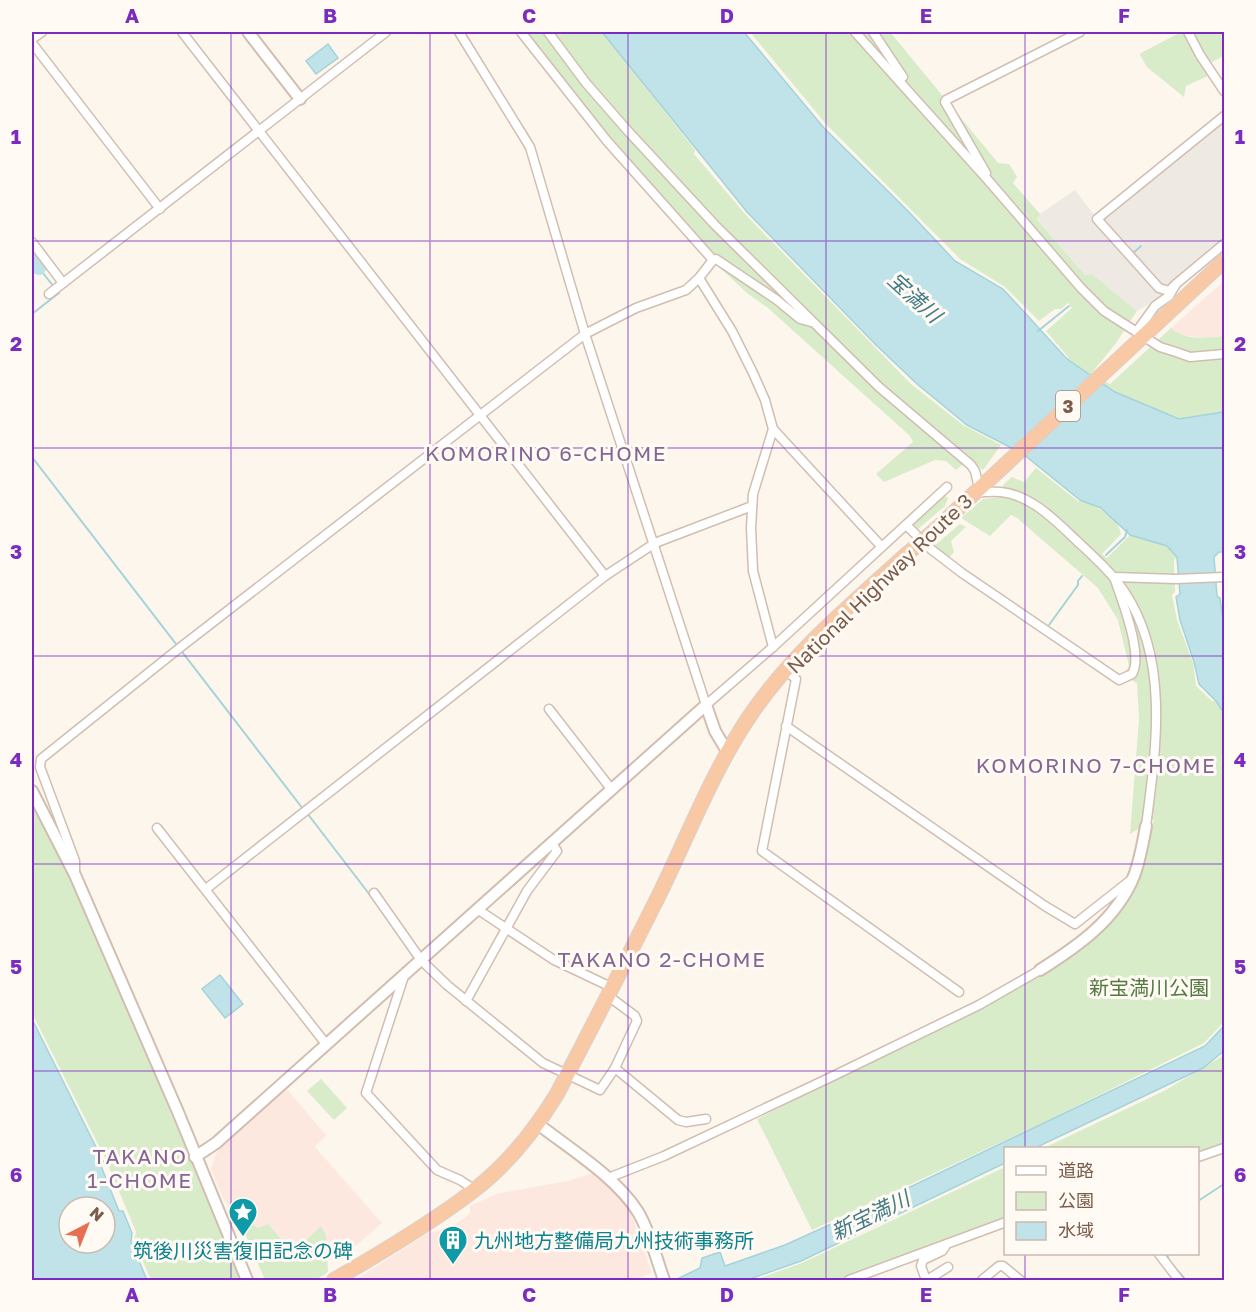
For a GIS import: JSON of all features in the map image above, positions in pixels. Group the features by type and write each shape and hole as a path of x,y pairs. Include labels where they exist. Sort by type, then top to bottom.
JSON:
{"highway":[{"name":"National Highway Route 3","path":"334,1281 475,1190 502,1165 538,1124 568,1074 728,753 750,716 785,670 818,634 935,530 1140,336 1224,261"}],"street":[{"path":"42,32 32,41 160,209"},
{"path":"182,32 605,576"},
{"path":"248,32 300,99"},
{"path":"49,294 386,32"},
{"path":"459,32 530,147 585,334 706,705 715,731 728,753"},
{"path":"521,32 607,141 713,260 720,260 800,319 811,322"},
{"path":"548,32 586,83 715,225 879,387 971,465 975,471 976,490 1002,492 1033,504 1065,530 1114,577 1138,615 1150,652 1156,730 1146,826 1133,879 1120,903 1085,940 1040,970 979,1005 664,1156 608,1178"},
{"path":"855,32 908,89 1088,296 1113,318 1160,347 1190,357 1224,354"},
{"path":"873,32 895,64 908,89"},
{"path":"987,179 985,170 945,102 946,100 1080,32"},
{"path":"1188,32 1224,91"},
{"path":"1224,116 1097,219 1159,288 1169,291 1224,244"},
{"path":"32,242 63,283"},
{"path":"75,875 75,861 40,767 41,759 585,334 636,308 686,290 713,260"},
{"path":"699,278 732,331 753,373 765,400 773,429 882,546"},
{"path":"1140,336 1155,306 1169,296 1176,284"},
{"path":"773,429 753,494 752,506 753,571 773,647"},
{"path":"195,1158 216,1143 404,976 773,647 947,488"},
{"path":"206,889 605,576 655,543 752,506"},
{"path":"906,525 932,550 962,573 1119,680 1132,674 1136,664 1131,629 1114,577"},
{"path":"1114,577 1176,579 1221,577"},
{"path":"785,670 796,679 762,851 959,992"},
{"path":"549,709 612,790"},
{"path":"786,726 1045,906 1075,924 1133,879"},
{"path":"32,791 75,875 178,1112 247,1281"},
{"path":"157,828 326,1044"},
{"path":"466,1001 527,891 557,851 552,843"},
{"path":"374,893 421,960 466,1001 543,1062 600,1090 615,1068 637,1021 635,1016 609,991 554,960 477,909"},
{"path":"404,976 366,1093 437,1170 460,1180 475,1190"},
{"path":"615,1068 678,1120 686,1122 706,1119"},
{"path":"538,1124 618,1187 638,1212 663,1277"},
{"path":"1199,1156 1224,1148"},
{"path":"849,1281 1004,1222"},
{"path":"948,1242 942,1251 923,1260 921,1266 926,1281 948,1267"},
{"path":"1160,1255 1179,1281"},
{"path":"982,1281 999,1266 1003,1266 1020,1281"}],"shaded area":[{"path":"1224,118 1224,240 1166,294 1137,311 1092,274 1085,275 1037,218 1075,190 1095,216"},
{"path":"1224,281 1224,336 1206,338 1180,335 1171,328"},
{"path":"286,1088 326,1135 315,1147 382,1223 353,1248 327,1258 326,1235 293,1252 268,1224 258,1228 245,1218 239,1220 223,1198 211,1169 218,1149 253,1115"},
{"path":"593,1173 620,1197 632,1216 652,1273 634,1280 355,1280 428,1233 450,1228 470,1214 470,1206 496,1194 568,1181"}],"green space":[{"path":"524,32 602,32 695,150 694,154 746,215 911,384 963,425 1001,445 983,470 969,459 956,470 946,461 935,460 884,482 876,474 913,442 910,436 715,263 714,253 633,168"},
{"path":"750,32 890,32 998,163 1009,164 1017,177 1013,183 1040,214 1037,219 1085,275 1092,274 1137,311 1116,343 1091,374 1110,384 1171,328 1190,337 1224,336 1224,412 1179,420 1115,392 1067,359 1068,357 1046,331 1072,308 1068,303 1039,321 1005,287 960,259 825,123"},
{"path":"1181,32 1224,32 1224,56 1208,64 1208,76 1186,86 1184,97 1147,67 1140,55"},
{"name":"新宝満川公園","path":"1036,468 1079,502 1080,500 1111,517 1119,527 1121,534 1102,554 1107,558 1130,535 1167,546 1177,557 1174,560 1175,592 1172,595 1177,620 1193,663 1196,686 1212,701 1216,701 1224,713 1224,1022 1204,1043 1055,1117 812,1230 757,1119 989,1002 1105,925 1144,855 1154,819 1130,834 1139,719 1137,683 1123,676 1129,666 1118,620 1098,588 1017,518 1011,515 990,536 961,518 983,499 1001,497 1003,485 1012,477 1024,482"},
{"path":"944,495 948,498 945,506 918,529 911,522"},
{"path":"960,524 966,527 951,541 954,552 949,558 933,547"},
{"path":"32,800 71,876 241,1280 151,1280 134,1241 136,1232 106,1160 32,1013"},
{"name":"新宝満川公園","path":"1224,1055 1224,1143 1199,1153 1199,1147 1046,1147 1166,1090"},
{"path":"321,1079 347,1108 334,1120 307,1091"},
{"path":"1004,1167 1004,1220 906,1254 842,1280 754,1280 802,1263"},
{"path":"245,1218 258,1228 268,1224 293,1252 321,1226 326,1235 328,1272 316,1280 265,1280 239,1220"}],"water":[{"name":"宝満川","path":"602,32 744,32 824,128 955,261 1003,289 1067,359 1115,392 1179,419 1224,412 1224,552 1219,552 1214,557 1217,596 1220,598 1224,627 1224,713 1199,684 1180,620 1176,597 1180,594 1177,557 1167,546 1130,535 1101,508 1080,500 1023,454 967,425 917,384 747,212"},
{"path":"328,44 338,58 316,74 306,61"},
{"path":"220,975 243,1004 225,1018 202,989"},
{"path":"32,1019 104,1163 101,1166 113,1195 57,1195 57,1255 117,1255 117,1206 119,1211 123,1211 132,1233 131,1242 147,1280 32,1280"},
{"name":"新宝満川","path":"1224,1026 1224,1051 1203,1068 1037,1147 1004,1147 1004,1163 801,1261 747,1280 675,1280 700,1268 702,1258 720,1252 725,1266 785,1245 1205,1046"}],"waterway":[{"path":"1132,254 1141,246"},
{"path":"32,258 39,268"},
{"path":"39,268 54,287"},
{"path":"32,314 58,292"},
{"path":"1038,331 1069,306"},
{"path":"32,457 303,809"},
{"path":"1106,555 1125,537 1127,530"},
{"path":"1049,625 1082,576"},
{"path":"307,813 373,899"},
{"path":"1199,1200 1224,1184"},
{"path":"1167,1255 1169,1261 1186,1280"}],"place":[{"name":"筑後川災害復旧記念の碑","path":"243,1238"},
{"name":"九州地方整備局九州技術事務所","path":"453,1266"}],"district":[{"name":"KOMORINO 6-CHOME","path":"546,453"},
{"name":"KOMORINO 7-CHOME","path":"1096,765"},
{"name":"TAKANO 2-CHOME","path":"662,959"},
{"name":"TAKANO 1-CHOME","path":"140,1168"}]}
